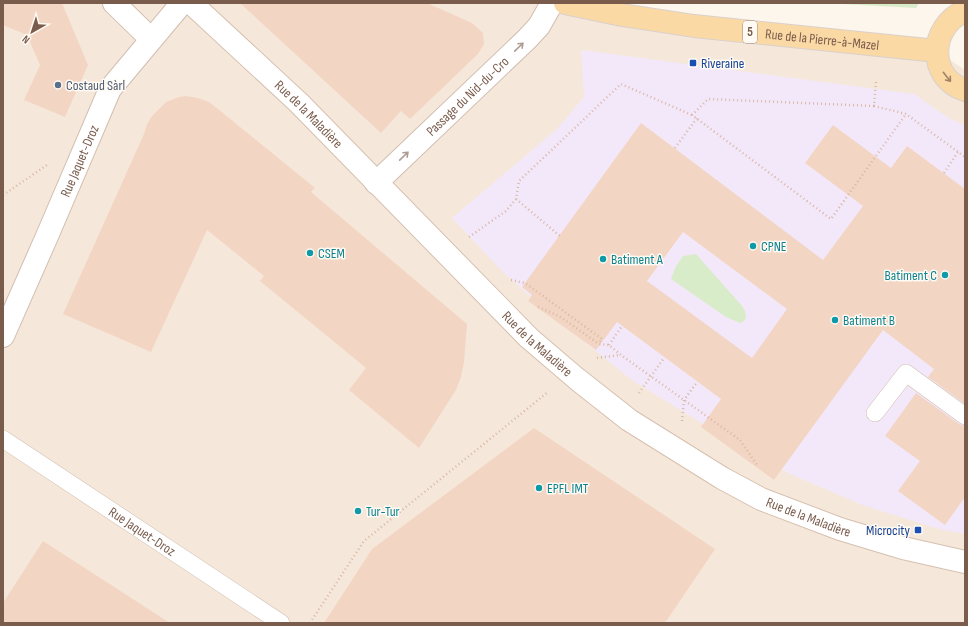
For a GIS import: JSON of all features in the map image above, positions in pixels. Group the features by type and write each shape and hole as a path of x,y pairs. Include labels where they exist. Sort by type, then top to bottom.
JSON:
{"main road":[{"name":"Rue de la Pierre-à-Mazel","path":"565,3 665,22 755,33 937,51"},
{"path":"965,11 958,14 942,31 938,42 937,51 939,64 944,74 951,83 965,90"}],"street":[{"path":"114,3 151,39"},
{"name":"Rue Jaquet-Droz","path":"3,336 110,89 182,3"},
{"name":"Rue de la Maladière","path":"191,3 299,103 529,338 577,379 629,420 722,478 761,499 840,529 903,548 965,562"},
{"name":"Passage du Nid-du-Cro","path":"376,183 527,39 539,26 552,3"}],"lane":[{"path":"875,413 906,373 965,416"},
{"name":"Rue Jaquet-Droz","path":"3,439 281,623"}],"path":[{"path":"874,106 876,82"},
{"path":"467,239 506,211 516,199 519,181 621,84 697,118 830,219 906,114"},
{"path":"692,115 708,99 874,106 906,114 965,157"},
{"path":"675,148 697,118"},
{"path":"944,173 958,152"},
{"path":"3,195 48,164"},
{"path":"516,199 560,236"},
{"path":"509,279 524,283 596,334 602,339 599,344"},
{"path":"532,305 559,316 599,344 609,345 740,440 757,465"},
{"path":"609,345 622,326"},
{"path":"597,358 621,354"},
{"path":"639,393 664,358"},
{"path":"682,422 684,400 697,382"},
{"path":"310,623 364,541 548,392"}],"shaded area":[{"path":"3,3 565,3 937,51 965,70 965,623 3,623"},
{"path":"581,50 914,94 950,119 965,125 965,534 939,529 865,506 790,474 737,445 632,380 558,321 504,273 452,218 558,128 584,97"}],"green space":[{"path":"824,3 919,3 916,8"},
{"path":"696,254 742,306 746,316 743,322 740,323 726,317 671,279 676,266 683,256"}],"building":[{"path":"3,3 62,3 88,65 65,117 24,100 40,65 27,35 3,25"},
{"path":"240,3 427,3 472,23 483,33 484,44 478,54 410,119 401,111 381,133"},
{"name":"CSEM","path":"186,96 209,102 218,109 315,188 311,192 467,324 464,362 461,377 456,390 419,448 349,390 366,368 260,281 264,276 207,230 151,352 63,314 144,134 147,124 152,116 166,102"},
{"path":"641,123 823,260 863,206 805,163 833,125 891,168 907,146 965,189 965,404 928,377 934,369 883,330 774,480 701,427 721,399 617,322 596,350 528,301 532,295 522,287","holes":["683,232 787,309 752,358 647,281"]},
{"path":"916,393 959,424 965,426 965,497 945,525 898,491 920,461 885,436"},
{"name":"EPFL IMT","path":"534,428 715,549 665,623 324,623 372,549"},
{"path":"43,541 170,623 3,623 3,603"}],"place":[{"name":"Riveraine","path":"693,63"},
{"name":"Costaud Sàrl","path":"58,85"},
{"name":"CPNE","path":"753,246"},
{"name":"CSEM","path":"310,253"},
{"name":"Batiment A","path":"603,259"},
{"name":"Batiment C","path":"945,275"},
{"name":"Batiment B","path":"835,320"},
{"name":"EPFL IMT","path":"539,488"},
{"name":"Tur-Tur","path":"358,511"},
{"name":"Microcity","path":"918,530"}]}
